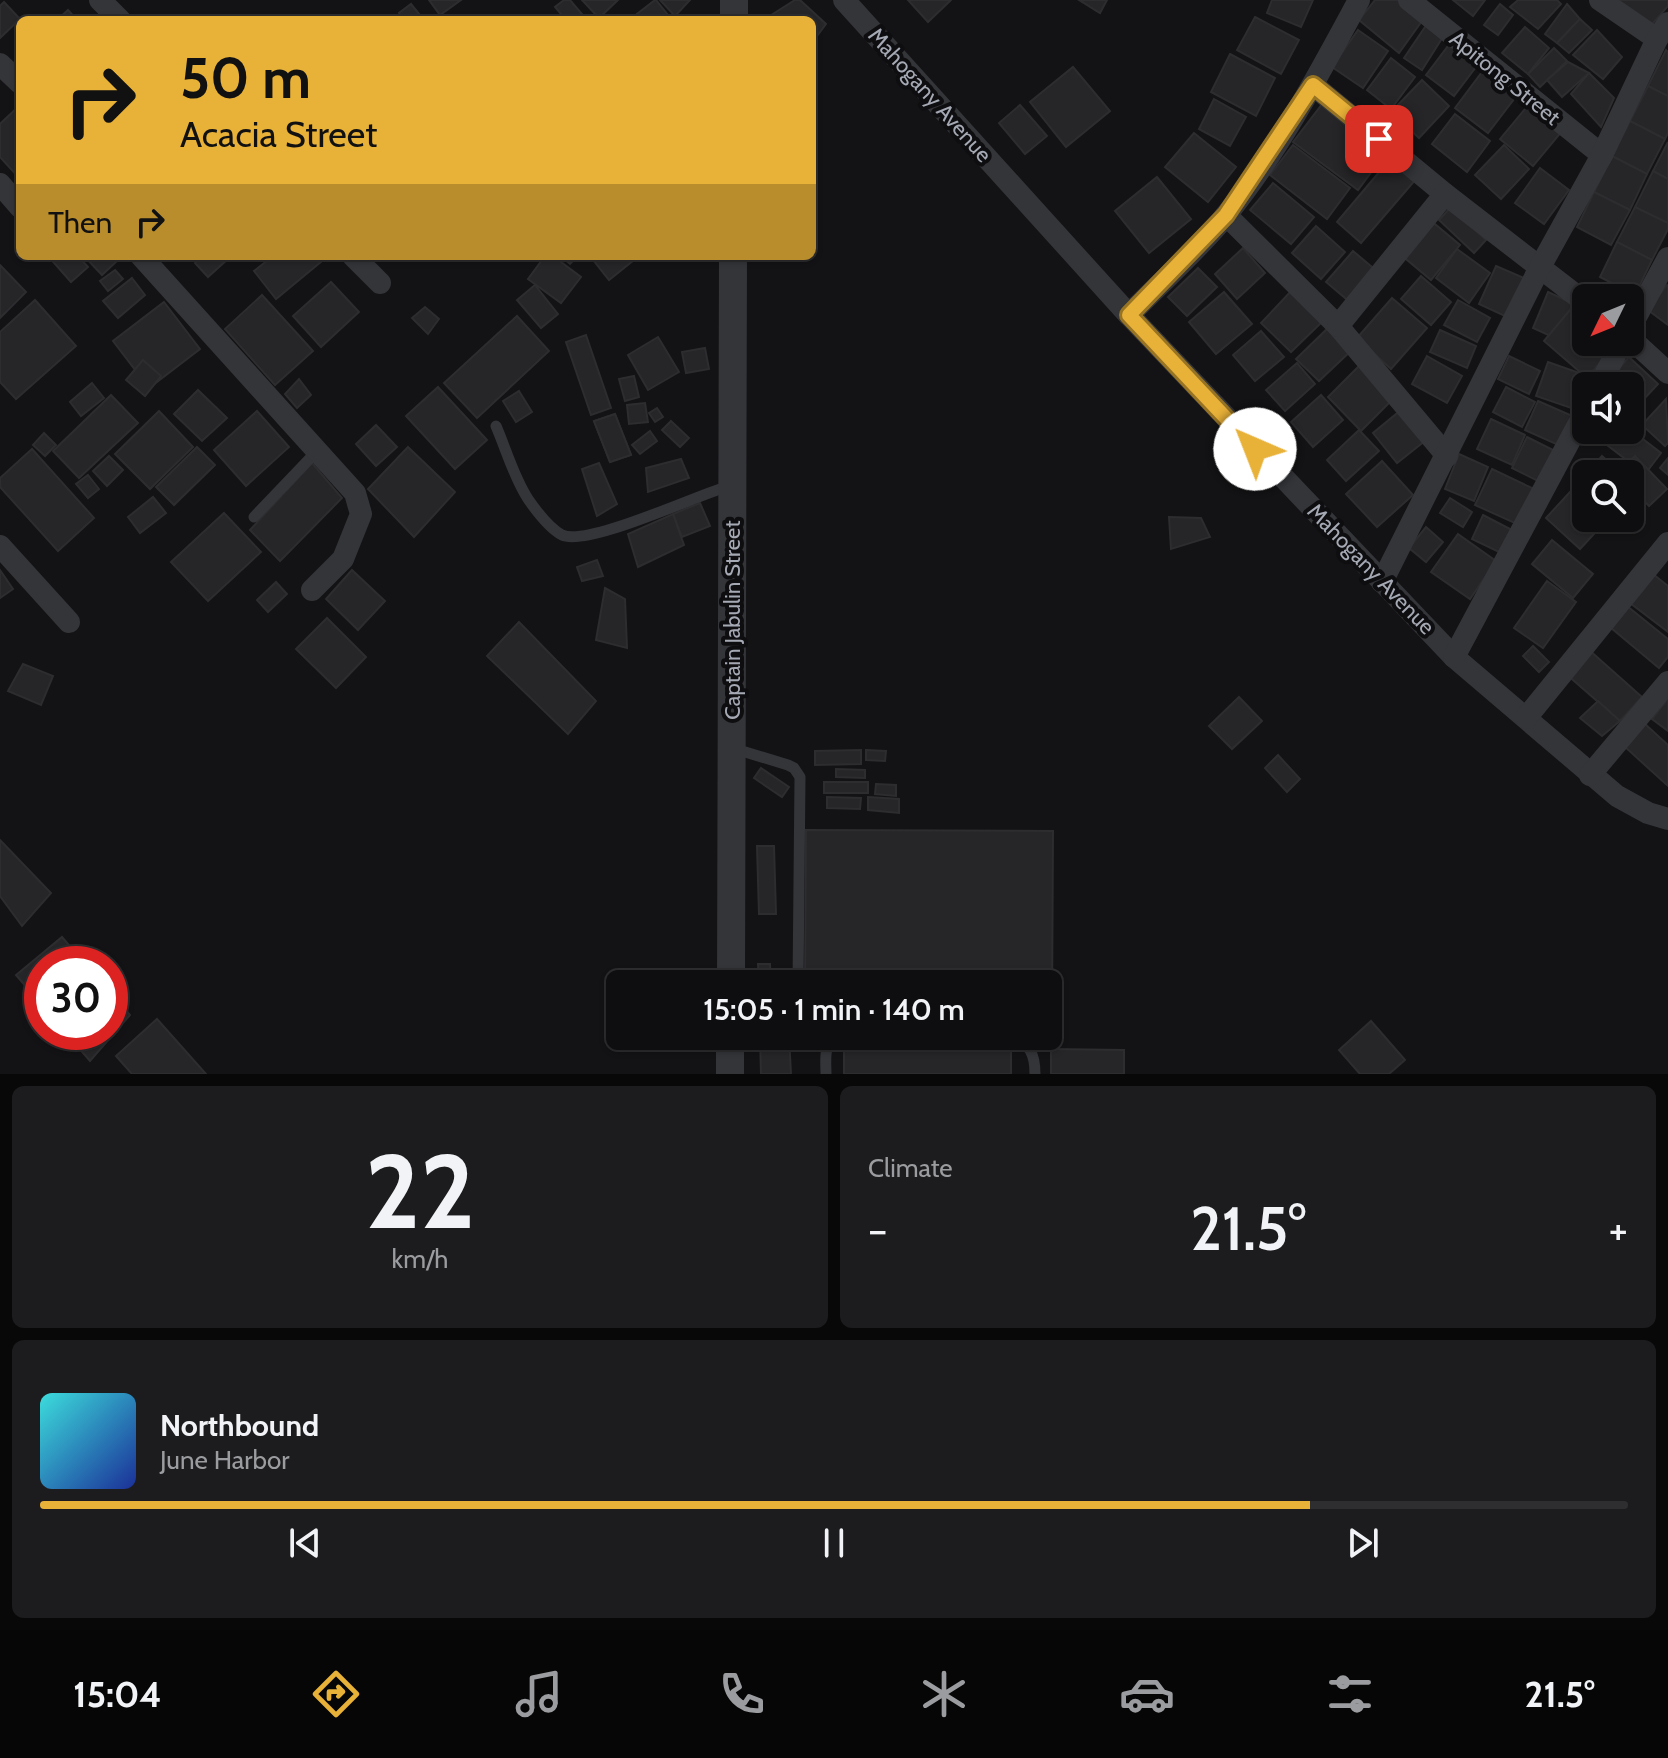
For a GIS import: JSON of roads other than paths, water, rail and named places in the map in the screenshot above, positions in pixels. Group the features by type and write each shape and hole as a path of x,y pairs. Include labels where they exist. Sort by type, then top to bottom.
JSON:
{"street":[{"path":"100,0 116,16"},
{"name":"Mahogany Avenue","path":"844,0 1129,315 1454,657 1617,796 1648,813 1668,819"},
{"path":"1129,315 1226,215 1313,85 1359,0"},
{"name":"Apitong Street","path":"1409,0 1602,155"},
{"path":"1382,582 1663,31 1600,0"},
{"path":"0,64 16,79"},
{"path":"1313,85 1445,194 1572,292"},
{"path":"0,184 16,202"},
{"path":"1338,326 1445,194"},
{"path":"1226,215 1338,326 1447,456"},
{"path":"1644,302 1668,258"},
{"path":"145,260 355,493 361,514 343,559 312,590"},
{"path":"357,260 380,283"},
{"name":"Captain Jabulin Street","path":"731,970 733,260"},
{"path":"1644,351 1668,373"},
{"path":"1454,657 1572,436"},
{"path":"1526,718 1668,543"},
{"path":"0,546 69,622"},
{"path":"1590,775 1668,682"},
{"path":"730,1050 730,1074"}],"lane":[{"path":"496,426 527,497 543,519 564,536 582,537 608,532 705,492 733,485"},
{"path":"254,517 317,451"},
{"path":"732,748 788,765 800,777 798,970"},
{"path":"826,1050 826,1074"},
{"path":"1030,1050 1035,1059 1035,1074"}]}
